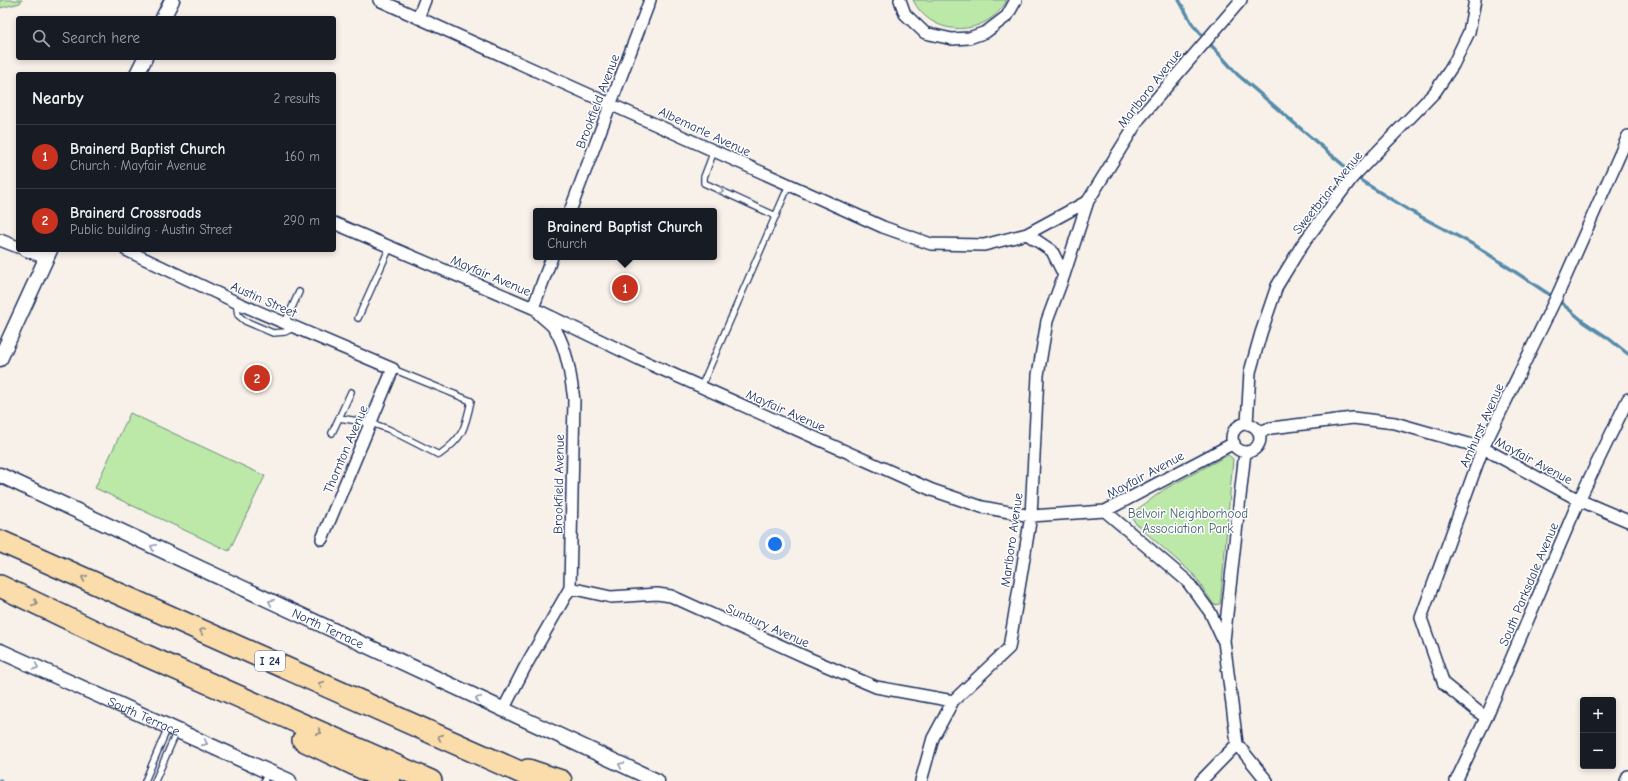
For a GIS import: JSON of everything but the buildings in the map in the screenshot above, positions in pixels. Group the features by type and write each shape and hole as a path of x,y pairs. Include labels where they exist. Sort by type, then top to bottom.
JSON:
{"highway":[{"name":"I 24","path":"0,541 540,781"},
{"path":"0,586 140,653 430,781"},
{"path":"140,653 275,727 389,781"},
{"path":"470,750 561,781"}],"street":[{"path":"164,16 172,0"},
{"name":"Albemarle Avenue","path":"379,0 883,227 931,244 984,245 1027,234"},
{"path":"418,18 425,0"},
{"name":"Brookfield Avenue","path":"571,208 650,0"},
{"path":"900,0 905,14 925,33 952,39 969,38 986,32 1007,16 1016,0"},
{"name":"Marlboro Avenue","path":"921,781 933,738 953,700 1009,648 1031,516 1038,375 1047,321 1064,275 1088,201 1139,119 1241,0"},
{"name":"Sweetbriar Avenue","path":"1247,424 1250,372 1260,333 1277,286 1302,245 1356,174 1435,92 1453,65 1469,32 1475,0"},
{"path":"138,72 144,60"},
{"name":"Amhurst Avenue","path":"1486,718 1444,684 1421,618 1483,448 1553,306 1628,136"},
{"name":"Marlboro Avenue","path":"1027,234 1088,201"},
{"name":"Mayfair Avenue","path":"336,224 533,308 641,360 932,490 982,507 1031,516 1105,511 1234,443"},
{"path":"1027,234 1052,251 1064,275"},
{"path":"0,240 16,246"},
{"path":"0,359 48,254 36,252"},
{"name":"Austin Street","path":"130,252 236,302 393,369"},
{"path":"533,308 551,260"},
{"name":"Brookfield Avenue","path":"503,710 525,667 570,588 574,400 570,372 555,329 533,308"},
{"name":"Thornton Avenue","path":"322,539 393,369"},
{"name":"South Parksdale Avenue","path":"1456,781 1486,718 1579,500 1628,400"},
{"name":"Mayfair Avenue","path":"1259,432 1271,428 1353,418 1395,422 1483,448 1579,500 1628,521"},
{"path":"1247,424 1254,427 1259,432 1260,439 1258,446 1252,450 1245,452 1238,449 1234,443 1233,437 1235,430 1241,425 1247,424"},
{"path":"1245,452 1224,641 1237,744 1267,781"},
{"name":"North Terrace","path":"0,475 657,781"},
{"path":"1105,511 1187,581 1210,612 1224,641"},
{"name":"Sunbury Avenue","path":"570,588 611,597 657,594 671,596 876,687 953,700"},
{"name":"South Terrace","path":"0,650 173,729 266,776 289,781"},
{"path":"1201,781 1237,744"},
{"path":"1626,781 1628,776"}],"lane":[{"path":"714,151 704,178 704,183 776,216"},
{"path":"701,387 789,185"},
{"path":"358,318 390,247"},
{"path":"290,325 299,292"},
{"path":"339,418 370,423 388,429 439,455 449,448 460,436 466,425 471,401 393,369"},
{"path":"332,433 351,392"},
{"path":"145,781 173,729"},
{"path":"155,781 173,729"}],"green space":[{"path":"0,0 22,0 20,3 0,8"},
{"path":"913,0 1007,0 998,12 987,21 973,27 960,28 946,27 933,22 922,13"},
{"path":"130,413 265,476 229,551 95,488"},
{"name":"Belvoir Neighborhood Association Park","path":"1228,455 1233,459 1221,595 1220,604 1214,605 1194,575 1136,524 1133,519 1135,511 1165,489"}],"waterway":[{"path":"1179,0 1193,25 1238,75 1363,182 1412,212 1476,246 1559,301 1584,322 1628,354"}],"place":[{"name":"Brainerd Baptist Church","path":"625,288"},
{"name":"Brainerd Crossroads","path":"257,378"}]}
